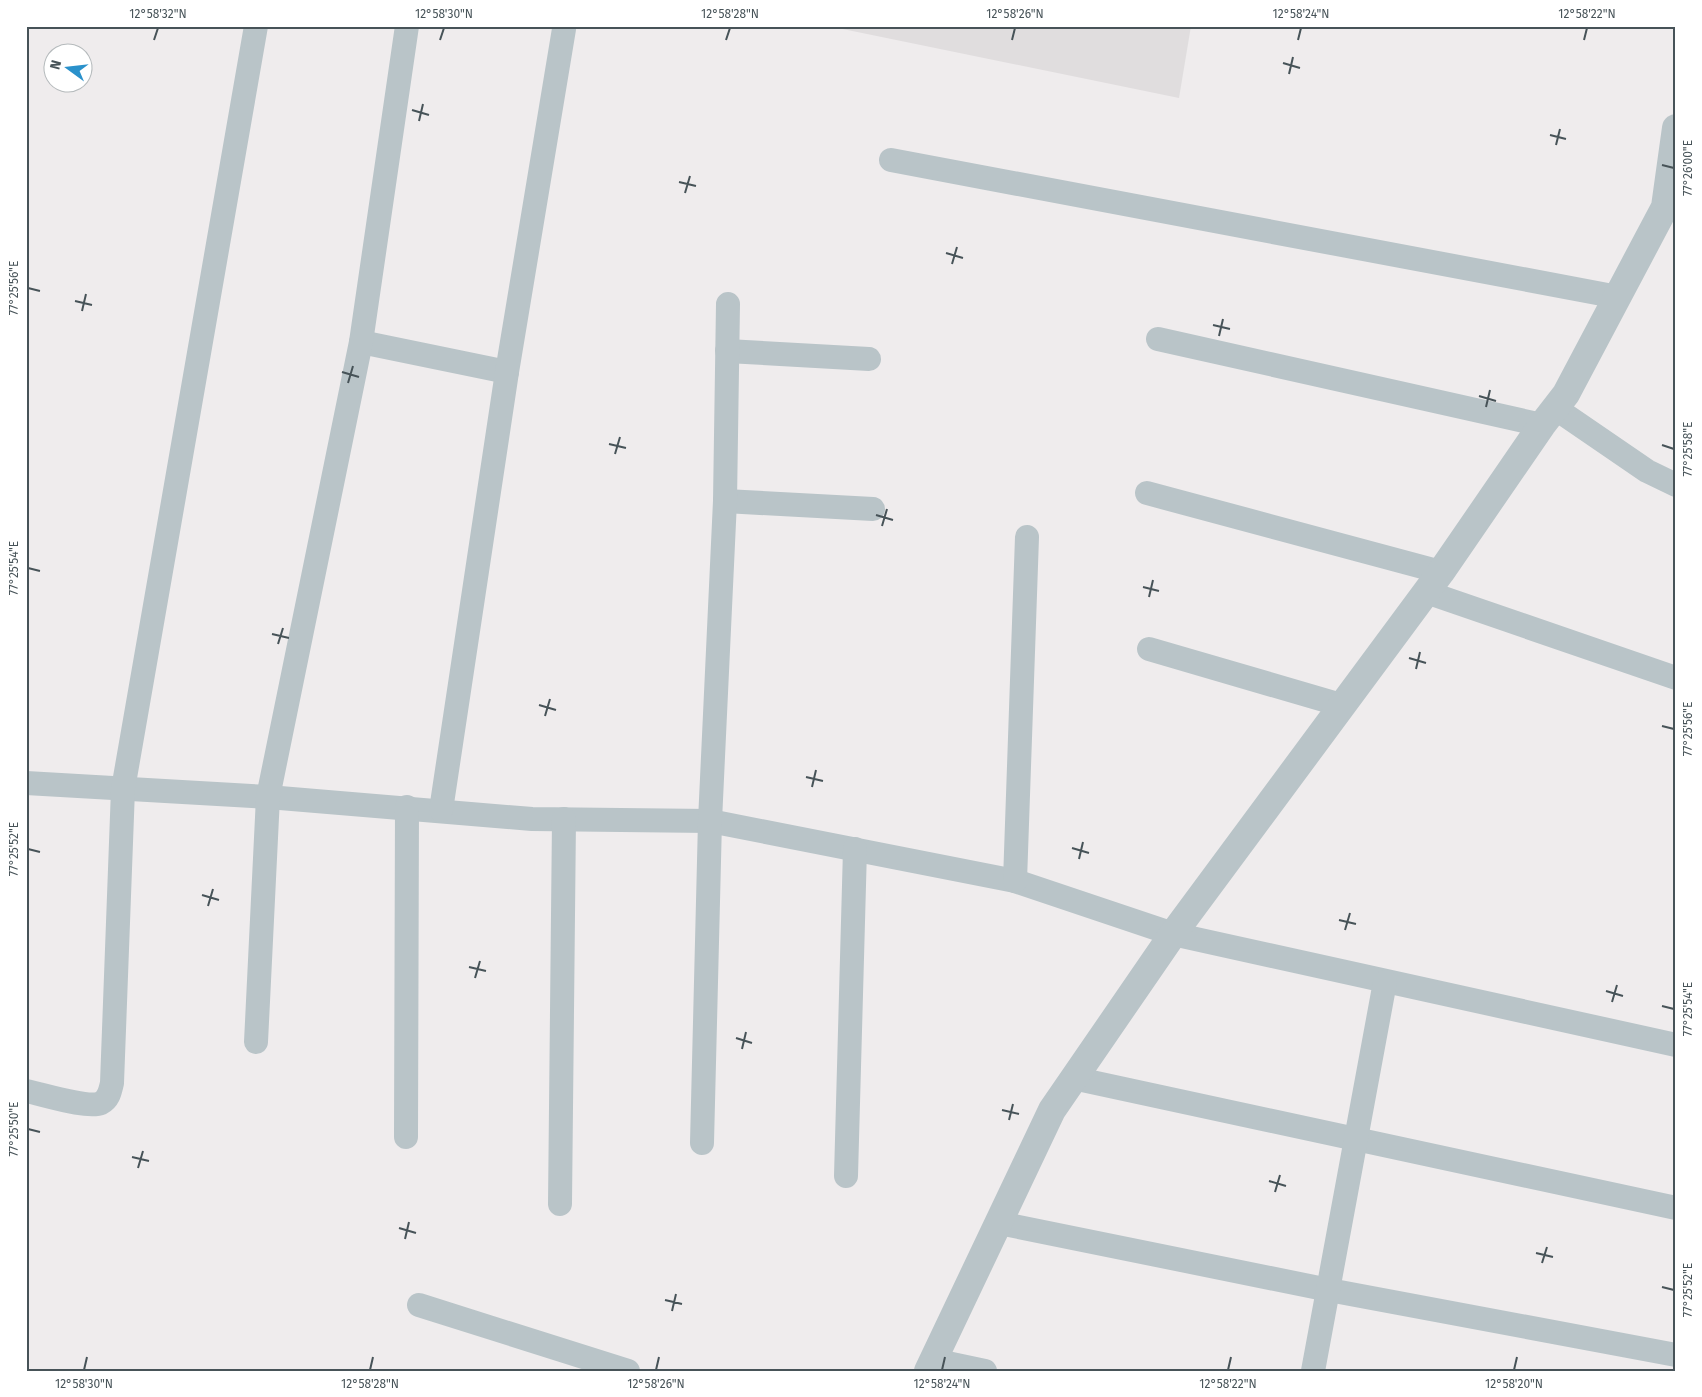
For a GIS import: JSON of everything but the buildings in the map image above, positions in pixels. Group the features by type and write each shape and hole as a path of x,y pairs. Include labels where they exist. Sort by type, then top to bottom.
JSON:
{"street":[{"path":"26,1091 87,1104 100,1103 109,1096 112,1083 123,789 256,26"},
{"path":"256,1042 268,797 361,342 407,26"},
{"path":"441,810 507,372 564,29"},
{"path":"985,1371 931,1365 1052,1110 1173,934 1434,582 1548,416 1566,394 1665,207 1676,128"},
{"path":"891,160 1618,297"},
{"path":"702,1143 710,821 725,501 728,304"},
{"path":"1158,339 1548,416 1646,471 1676,485"},
{"path":"361,342 507,372"},
{"path":"727,351 869,359"},
{"path":"1147,493 1434,582 1676,678"},
{"path":"725,501 873,509"},
{"path":"1015,881 1027,537"},
{"path":"1149,649 1341,705"},
{"path":"26,783 268,797 564,819 710,821 1015,881 1173,934 1385,982 1676,1044"},
{"path":"406,1137 407,808"},
{"path":"560,1204 564,819"},
{"path":"846,1176 855,849"},
{"path":"1313,1371 1385,982"},
{"path":"1073,1078 1676,1208"},
{"path":"999,1223 1329,1290 1676,1355"},
{"path":"419,1305 628,1371"}],"shaded area":[{"path":"828,26 1191,26 1179,98"}]}
